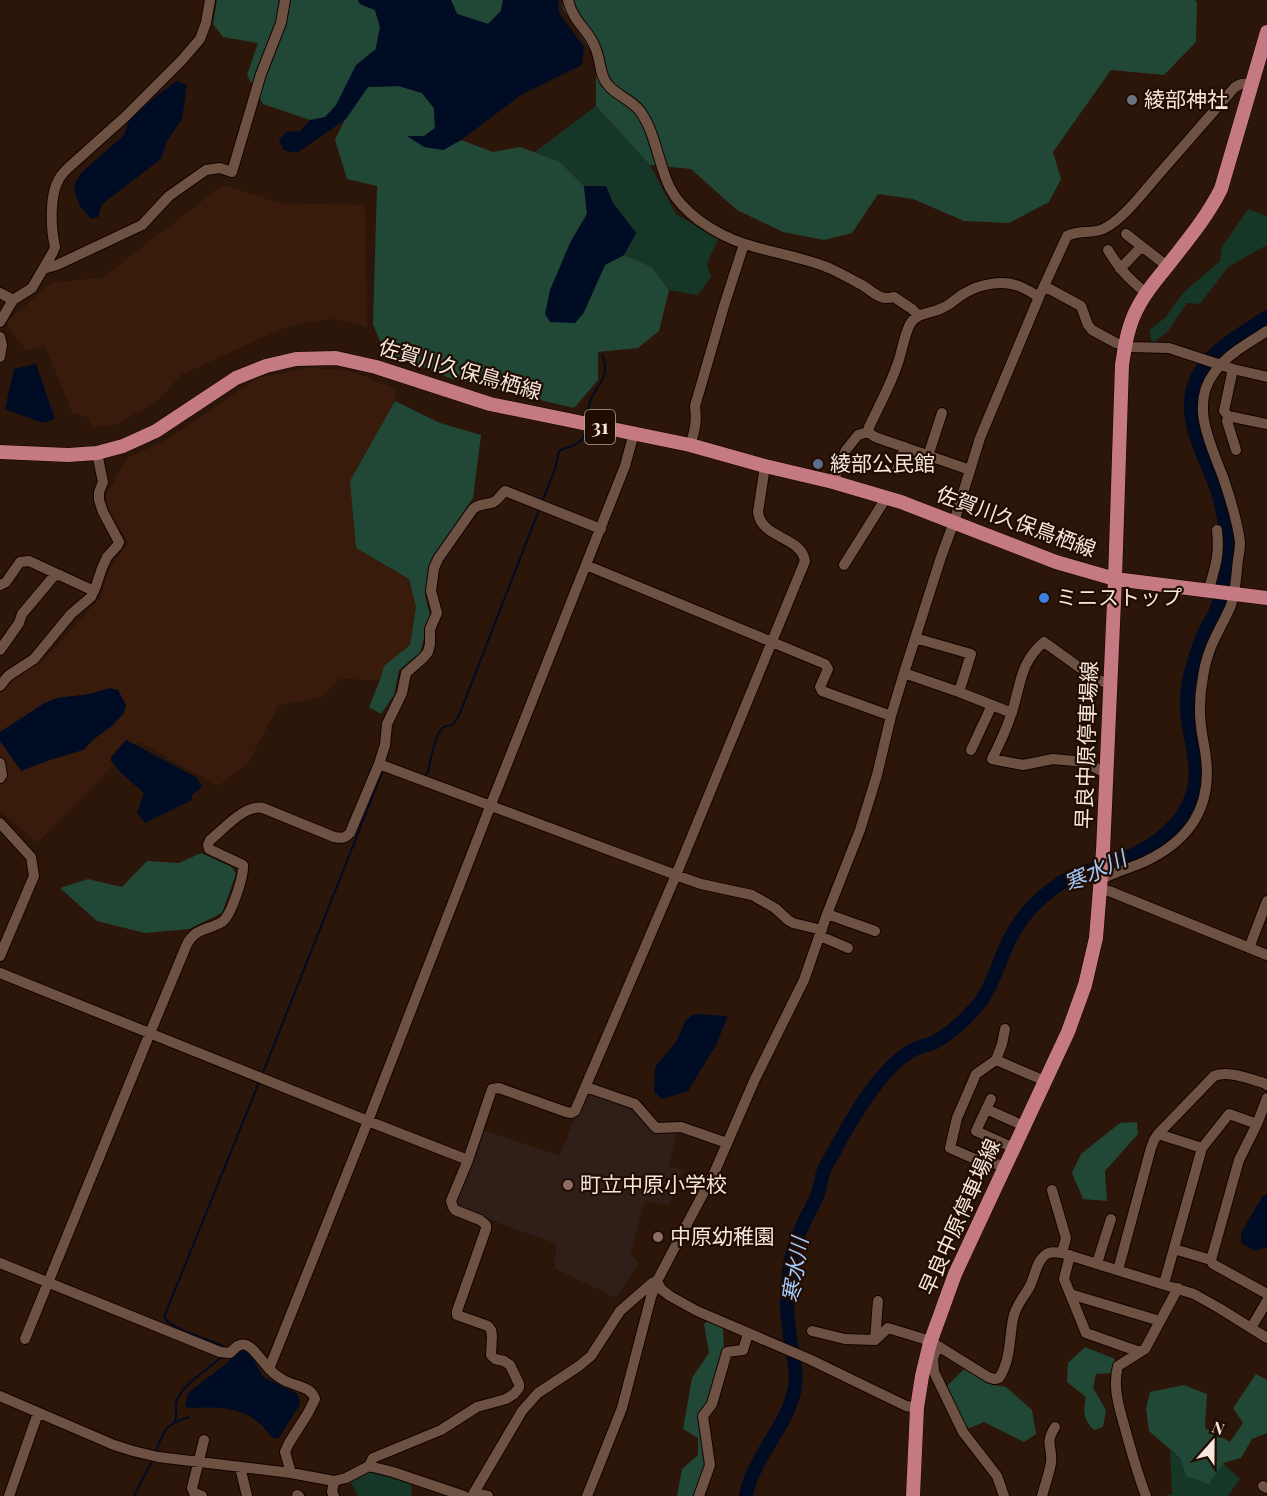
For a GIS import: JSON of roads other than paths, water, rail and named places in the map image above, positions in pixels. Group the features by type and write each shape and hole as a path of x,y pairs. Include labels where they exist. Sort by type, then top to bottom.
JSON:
{"main road":[{"name":"早良中原停車場線","path":"913,1496 917,1408 922,1376 955,1274 1068,1032 1085,985 1096,938 1104,851 1122,365 1125,346 1132,320 1146,292 1202,222 1221,189 1267,35"},
{"name":"佐賀川久保鳥栖線","path":"0,452 68,455 97,453 123,447 156,430 236,378 266,366 296,359 336,358 376,367 490,404 690,445 833,482 954,522 1056,562 1115,579 1267,598"}],"street":[{"path":"0,322 13,300 32,288 55,248 52,204 59,179 68,168 144,100 200,39 210,0"},
{"path":"43,269 67,261 142,225 169,196 206,170 220,168 232,172 261,74 281,23 285,0"},
{"path":"568,0 576,20 594,44 606,83 613,91 639,109 644,116 665,176 675,198 683,208 710,228 744,244 829,268 863,285 879,297 888,299 894,297 918,315"},
{"path":"587,1496 622,1408 657,1281 702,1198 755,1079 804,980 860,830 903,674 980,438 1067,236 1102,229 1114,222 1134,203 1235,87 1253,83"},
{"path":"1126,234 1167,266"},
{"path":"690,445 697,419 695,406 744,244"},
{"path":"1120,269 1141,247"},
{"path":"1108,250 1120,269 1146,292"},
{"path":"868,432 897,367 911,324 918,315 937,311 964,293 989,284 1018,286 1039,297"},
{"path":"1044,286 1081,306 1092,330 1125,346 1169,348 1233,369 1267,376"},
{"path":"0,293 13,300"},
{"path":"1267,331 1233,353 1220,365 1206,386 1203,398 1202,414 1206,431 1225,483 1240,543 1231,606 1210,651 1203,676 1200,711 1208,777 1207,791 1203,804 1189,829 1179,840 1144,862 1101,884 1109,891 1267,956"},
{"path":"0,337 2,345 0,357"},
{"path":"1233,369 1224,411 1228,416 1267,424"},
{"path":"928,456 942,413"},
{"path":"1228,416 1227,421 1236,450"},
{"path":"833,482 846,450 858,435 868,432 876,437 970,470"},
{"path":"268,1369 601,528 625,466 634,433"},
{"path":"897,470 905,447"},
{"path":"0,686 8,676 34,659 71,614 90,597 107,557 117,546 118,542 99,500 103,482 97,453"},
{"path":"0,1396 114,1445 153,1456 334,1480 346,1478 369,1466 373,1458 441,1430 477,1407 514,1395 519,1384 510,1365 491,1355 491,1330 488,1326 457,1315 486,1225 455,1209 452,1205 453,1194 468,1160 492,1089 499,1088 571,1113 575,1111 586,1087 805,561 805,557 797,546 771,532 759,519 765,466"},
{"path":"25,1339 191,938 194,934 228,917 242,878 243,865 209,849 210,840 243,813 257,807 334,837 346,837 350,833 383,766 387,724 402,693 406,673 428,652 430,629 437,613 431,591 438,560 478,505 497,500 506,491 601,528"},
{"path":"844,565 886,498"},
{"path":"1208,592 1217,561 1219,547 1217,530"},
{"path":"0,585 6,582 20,562 29,561 94,591"},
{"path":"586,565 825,664 828,669 820,687 822,692 891,716"},
{"path":"0,650 19,623 22,614 54,576 60,575"},
{"path":"915,638 971,654 959,692"},
{"path":"1107,774 1085,762 1053,759 1023,765 992,759 1012,713 1023,670 1034,650 1044,642 1094,678 1111,685"},
{"path":"903,674 959,692 1012,713"},
{"path":"970,750 992,705"},
{"path":"0,763 2,775 0,778"},
{"path":"383,766 701,884 752,895 775,908 793,923 821,933 848,948"},
{"path":"0,824 31,857 34,876 0,956"},
{"path":"1249,948 1267,901"},
{"path":"827,914 875,932"},
{"path":"0,973 468,1160"},
{"path":"1005,1029 996,1060 976,1074 957,1118 950,1148 977,1160 1005,1167"},
{"path":"996,1060 1046,1081"},
{"path":"1118,1270 1151,1148 1158,1134 1214,1076 1229,1074 1267,1085"},
{"path":"586,1087 635,1104 656,1128 681,1127 727,1143"},
{"path":"1210,1260 1239,1160 1267,1098"},
{"path":"1014,1148 976,1131 988,1104 1024,1126"},
{"path":"1164,1284 1202,1148 1229,1114 1257,1124"},
{"path":"1158,1134 1202,1148"},
{"path":"1052,1190 1066,1238 1064,1279 1086,1333 1140,1352"},
{"path":"1097,1263 1111,1219"},
{"path":"1174,1249 1210,1260 1213,1264 1267,1294"},
{"path":"813,1331 845,1339 875,1340 888,1328 924,1339 988,1377 999,1378 1010,1348 1013,1318 1017,1306 1043,1256 1055,1252 1178,1288 1207,1300 1267,1338"},
{"path":"0,1263 223,1353 230,1353 238,1345 247,1345 253,1349 268,1369 286,1382 307,1389 313,1393 315,1399 288,1443 285,1452 291,1473"},
{"path":"657,1281 661,1289 669,1296 697,1311 809,1359 906,1406 917,1408"},
{"path":"470,1495 522,1411 538,1393 591,1356 620,1311 657,1281"},
{"path":"1146,1496 1136,1469 1116,1395 1115,1376 1118,1366 1145,1349 1178,1288"},
{"path":"1070,1294 1160,1321"},
{"path":"875,1340 878,1301"},
{"path":"1251,1328 1267,1301"},
{"path":"699,1496 710,1465 703,1416 712,1404 727,1352 743,1350 748,1334"},
{"path":"934,1344 934,1372 963,1432 997,1476 1004,1496"},
{"path":"0,1486 10,1493 38,1413"},
{"path":"1042,1496 1051,1464 1052,1451 1048,1444 1055,1427"},
{"path":"202,1496 194,1492 192,1488 204,1440"},
{"path":"369,1466 470,1495 488,1496"},
{"path":"240,1467 247,1496"},
{"path":"334,1480 332,1492 334,1496"}],"water":[{"path":"358,0 451,0 457,14 488,24 501,11 503,0 558,0 559,13 584,47 582,65 521,95 461,140 443,150 424,147 407,136 424,136 435,128 434,108 422,93 399,86 368,87 346,119 297,153 283,150 279,140 286,132 300,131 310,120 325,117 336,105 356,65 376,49 380,27 375,10 360,4"},
{"path":"177,81 187,85 182,119 167,141 161,159 102,204 98,217 91,219 80,206 74,191 75,183 81,173 124,135 129,120"},
{"path":"584,186 606,186 613,203 636,233 624,255 605,265 583,314 575,323 550,322 545,314 550,290 570,243 587,214"},
{"path":"36,364 55,419 43,423 5,409 14,369"},
{"path":"110,688 118,690 126,705 124,713 83,750 21,771 0,741 0,732 43,704 57,698 89,694"},
{"path":"126,740 196,777 202,787 192,795 192,800 145,823 137,812 144,793 111,761 111,757"},
{"path":"694,1014 728,1016 716,1045 688,1091 663,1099 654,1092 655,1067 676,1042 686,1020"},
{"path":"1267,1194 1267,1247 1256,1251 1241,1243 1241,1233 1262,1197"},
{"path":"236,1352 250,1353 263,1377 298,1394 300,1404 279,1438 274,1439 258,1422 234,1410 186,1407 189,1392 227,1363"}],"waterway":[{"name":"寒水川","path":"746,1496 750,1481 785,1415 795,1387 787,1302 789,1270 795,1246 818,1194 826,1166 861,1105 897,1061 917,1048 935,1042 947,1034 978,1005 989,987 1012,935 1037,902 1073,876 1120,861 1143,850 1173,828 1187,808 1195,784 1196,771 1188,723 1189,682 1200,644 1221,596 1227,555 1226,528 1220,499 1198,442 1191,413 1191,398 1195,383 1207,362 1225,345 1267,317"},
{"path":"588,411 605,371 602,354"},
{"path":"542,502 555,469 559,451 576,444 585,434"},
{"path":"423,776 428,772 438,734 445,727 453,725 460,713 540,507"},
{"path":"262,1075 384,768"},
{"path":"224,1348 181,1330 164,1317 260,1080"},
{"path":"175,1421 176,1403 183,1390 222,1356"},
{"path":"156,1451 167,1428 189,1417"},
{"path":"134,1496 153,1459"}],"place":[{"name":"綾部神社","path":"1132,100"},
{"name":"綾部公民館","path":"818,464"},
{"name":"ミニストップ","path":"1044,598"},
{"name":"町立中原小学校","path":"568,1185"},
{"name":"中原幼稚園","path":"658,1237"}]}
